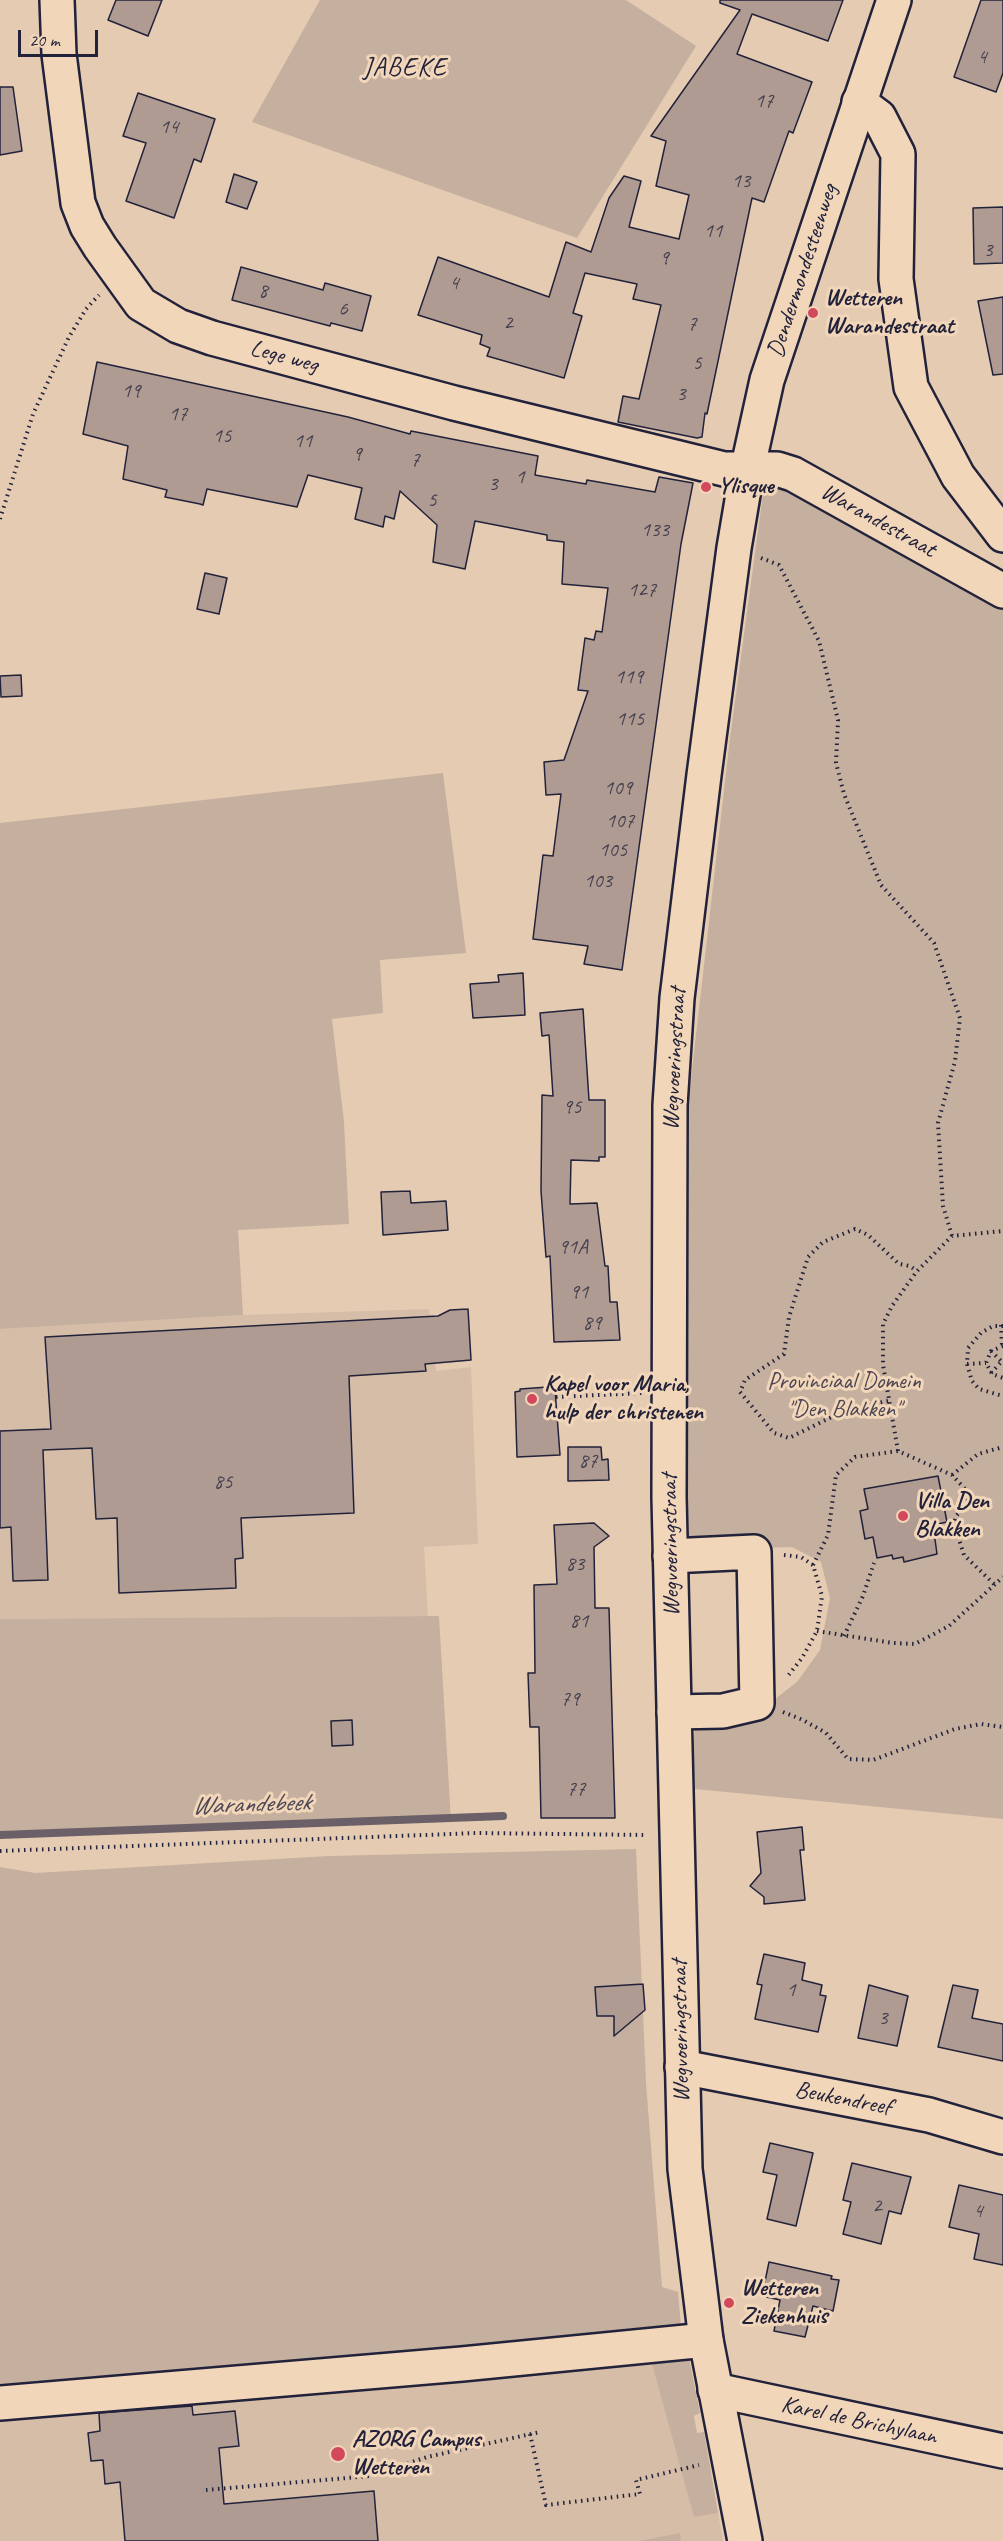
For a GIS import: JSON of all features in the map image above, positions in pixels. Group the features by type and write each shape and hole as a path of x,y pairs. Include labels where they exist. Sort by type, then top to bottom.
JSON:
{"main road":[{"name":"Lege weg","path":"57,0 59,54 78,203 87,226 100,247 122,274 141,304 178,326 212,338 611,443 724,469 747,471"},
{"name":"Dendermondesteenweg","path":"735,548 747,471 767,380 894,0"},
{"path":"859,102 879,117 898,154 896,279 911,387 958,476 1003,535"},
{"name":"Warandestraat","path":"747,471 777,469 793,474 1003,591"},
{"name":"Wegvoeringstraat","path":"735,548 677,998 670,1105 670,1556 685,2169 706,2340 745,2541"},
{"path":"670,1556 754,1552 757,1703 723,1711 674,1712"},
{"name":"Beukendreef","path":"682,2067 929,2115 1003,2137"},
{"path":"0,2403 462,2364 706,2340"},
{"name":"Karel de Brichylaan","path":"715,2390 1003,2451"}],"path":[{"path":"0,519 3,495 33,414 69,337 86,309 122,274"},
{"path":"735,548 779,565 819,641 838,720 836,763 844,794 881,885 934,943 960,1018 955,1061 938,1123 943,1206 952,1236"},
{"path":"888,1401 846,1410 789,1438 774,1433 740,1392 745,1380 784,1354 789,1317 808,1257 823,1242 855,1229 868,1235 899,1264 910,1266 916,1271"},
{"path":"898,1451 883,1365 883,1324 892,1306 916,1271 952,1236 1003,1231"},
{"path":"1003,1378 991,1373 986,1363 991,1351 1003,1346 1002,1326 993,1326 981,1334 968,1348 967,1364 972,1381 979,1389 1003,1396"},
{"path":"991,1351 1003,1361 991,1373"},
{"path":"967,1364 986,1363"},
{"path":"556,1396 625,1394"},
{"path":"952,1475 978,1454 1003,1446"},
{"path":"757,1703 785,1680 802,1658 817,1631 822,1596 813,1565 828,1535 836,1475 855,1457 898,1451 952,1475 966,1490 968,1500 956,1516 954,1524 964,1555 995,1585"},
{"path":"844,1636 871,1578 874,1563"},
{"path":"817,1631 915,1644 949,1626 1003,1577"},
{"path":"757,1703 803,1720 826,1733 848,1759 873,1760 955,1729 981,1724 1003,1727"},
{"path":"0,1851 477,1833 676,1835"},
{"path":"206,2490 370,2476 427,2457 540,2432"},
{"path":"530,2434 546,2505 640,2494 636,2480 729,2458"}],"shaded area":[{"path":"429,1309 436,1371 471,1367 478,1544 424,1547 428,1616 0,1619 0,1329 243,1315"},
{"name":"AZORG Campus Wetteren","path":"681,2327 694,2517 718,2513 723,2541 681,2541 679,2534 639,2541 0,2541 0,2390"}],"green space":[{"path":"320,0 626,0 696,46 577,238 252,122"},
{"name":"Provinciaal Domein \"Den Blakken\"","path":"765,479 817,491 1003,598 1003,1819 685,1788 696,1724 762,1709 797,1682 820,1650 830,1598 821,1562 792,1547 683,1550 688,1105 730,738"},
{"path":"443,773 466,953 380,960 383,1013 332,1019 344,1122 349,1224 238,1230 243,1315 0,1329 0,823"},
{"path":"439,1616 451,1822 0,1831 0,1619"},
{"path":"636,1849 646,2083 662,2287 678,2292 681,2327 0,2390 0,1867 35,1873 329,1856"},
{"path":"688,2353 700,2413 694,2416 697,2433 704,2432 718,2513 694,2517 650,2356"},
{"path":"680,2533 681,2541 639,2541"}],"building":[{"path":"116,0 162,0 148,36 108,20"},
{"path":"720,0 843,0 828,41 752,14 737,54 812,82 793,133 789,131 764,202 752,198 707,414 705,413 702,437 697,438 618,422 623,396 639,399 661,305 633,299 637,284 585,273 573,313 582,316 564,378 487,356 490,348 480,344 482,335 418,315 438,257 549,297 566,242 591,252 609,198 624,176 641,181 629,227 679,239 689,195 656,186 666,141 651,136 740,10 720,3"},
{"path":"981,0 1003,0 1003,73 996,92 954,77"},
{"path":"0,87 13,87 22,151 0,155"},
{"path":"138,93 215,119 201,162 194,159 174,218 126,201 146,143 123,136"},
{"path":"234,174 257,182 247,209 226,202"},
{"path":"1003,207 1003,263 974,264 973,208"},
{"path":"241,267 323,290 325,283 371,296 362,331 331,323 330,326 232,300"},
{"path":"1003,297 1003,374 993,375 978,301"},
{"path":"97,362 348,417 410,434 411,431 538,456 535,475 586,484 587,480 655,492 659,477 693,483 681,544 622,970 584,964 588,946 533,939 543,855 553,856 561,794 546,795 544,762 564,760 588,691 578,690 585,638 594,640 596,631 602,632 608,588 562,584 564,542 547,540 547,535 475,521 465,569 433,562 437,525 400,491 394,519 385,516 383,527 355,519 362,488 308,475 297,507 207,489 203,505 165,497 167,490 123,479 128,446 83,434"},
{"path":"205,573 227,578 219,614 197,609"},
{"path":"21,675 22,696 1,697 0,676"},
{"path":"523,973 525,1015 473,1018 470,984 499,982 498,975"},
{"path":"583,1009 589,1100 605,1100 605,1157 599,1157 599,1161 571,1160 570,1204 597,1203 605,1266 608,1266 610,1302 617,1302 620,1340 554,1342 550,1256 546,1257 541,1191 542,1095 553,1096 549,1035 542,1036 540,1013"},
{"path":"410,1191 411,1203 446,1201 448,1230 383,1235 381,1192"},
{"path":"468,1309 471,1360 425,1364 426,1371 349,1376 354,1513 241,1518 243,1558 235,1559 236,1588 119,1593 117,1518 96,1519 92,1448 43,1450 48,1580 13,1581 11,1527 0,1528 0,1431 51,1429 45,1337 438,1316 450,1310"},
{"path":"548,1387 548,1389 555,1389 560,1455 517,1457 515,1392 520,1389"},
{"path":"568,1447 601,1447 602,1460 608,1459 609,1480 568,1481"},
{"name":"Villa Den Blakken","path":"938,1476 947,1522 933,1525 937,1554 904,1562 903,1557 893,1559 892,1555 877,1558 873,1537 865,1539 860,1511 868,1509 864,1489"},
{"path":"594,1523 609,1536 594,1547 595,1608 609,1608 615,1818 541,1818 539,1727 530,1727 528,1673 535,1673 534,1585 557,1584 554,1525"},
{"path":"352,1720 353,1745 332,1746 331,1721"},
{"path":"802,1827 804,1850 800,1850 805,1900 764,1904 764,1897 750,1886 761,1873 757,1832"},
{"path":"764,1954 805,1963 802,1980 822,1985 820,1995 826,1996 818,2032 755,2019 762,1985 757,1984"},
{"path":"643,1984 645,2010 614,2036 614,2016 597,2016 595,1987"},
{"path":"869,1985 908,1996 897,2046 858,2038"},
{"path":"953,1985 978,1990 972,2018 1003,2024 1003,2061 938,2047"},
{"path":"770,2143 813,2153 796,2226 767,2219 777,2175 763,2172"},
{"path":"852,2163 911,2177 901,2214 889,2211 881,2244 843,2234 851,2202 843,2200"},
{"path":"959,2185 1003,2195 1003,2265 974,2259 979,2234 949,2227"},
{"path":"769,2262 832,2276 831,2279 839,2280 833,2311 813,2306 805,2337 774,2331 780,2300 762,2296"},
{"path":"192,2406 193,2415 235,2411 239,2446 219,2448 224,2504 374,2491 378,2541 125,2541 120,2482 105,2484 103,2460 91,2461 88,2433 100,2431 99,2413"}],"waterway":[{"name":"Warandebeek","path":"0,1835 503,1816"}],"place":[{"name":"Wetteren Warandestraat","path":"813,313"},
{"name":"Ylisque","path":"706,487"},
{"name":"Kapel voor Maria, hulp der christenen","path":"532,1399"},
{"name":"Villa Den Blakken","path":"903,1516"},
{"name":"Wetteren Ziekenhuis","path":"729,2303"},
{"name":"AZORG Campus Wetteren","path":"338,2454"}],"district":[{"name":"JABEKE","path":"405,68"}]}
